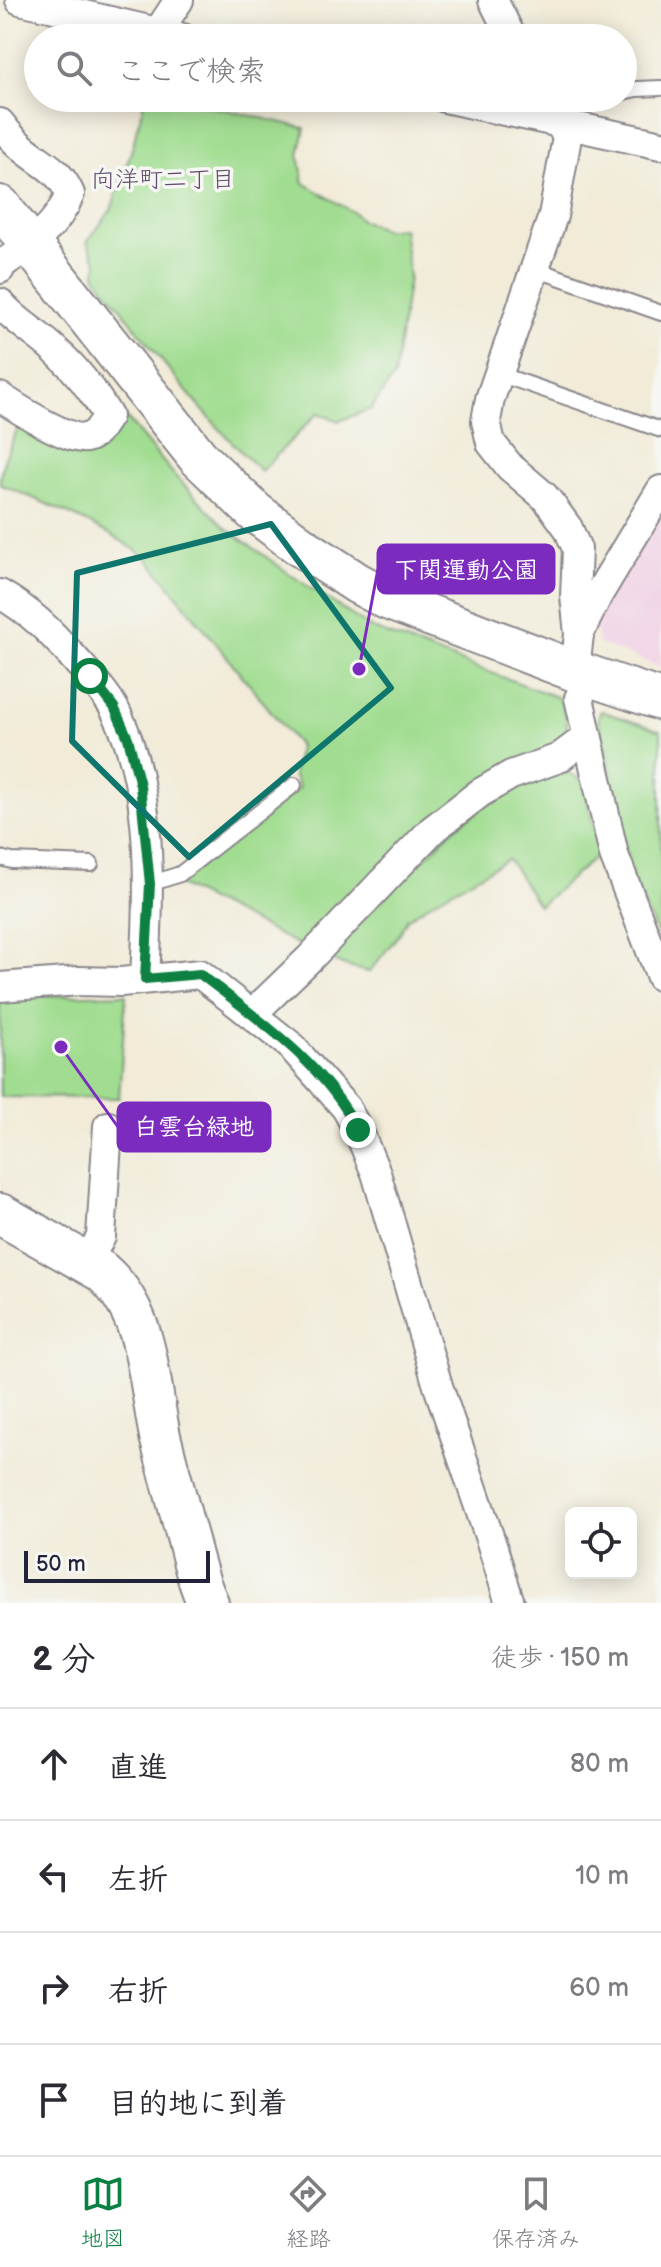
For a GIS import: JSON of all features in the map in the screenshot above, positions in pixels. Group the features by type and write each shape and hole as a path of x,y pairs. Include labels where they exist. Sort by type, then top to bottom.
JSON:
{"street":[{"path":"20,0 124,24"},
{"path":"174,24 179,0"},
{"path":"493,0 505,24"},
{"path":"555,112 567,137 553,216 490,399 486,421 491,443 510,467 544,496 568,528 577,549 577,668 587,737 614,855 660,973"},
{"path":"571,112 661,145"},
{"path":"0,123 15,141 57,172 70,194 55,222 15,257"},
{"path":"0,206 15,257 198,457 255,512 299,545 387,599 661,700"},
{"path":"0,303 13,319 58,352 108,416 96,434 82,439 25,413 0,397"},
{"path":"577,668 598,595 661,490"},
{"path":"0,594 28,610 57,639 114,707 128,738 140,785 150,884 145,979"},
{"path":"252,1014 432,830 480,793 511,775 559,758 587,737"},
{"path":"0,987 79,981 121,982 200,974 290,1045 318,1074 346,1108 376,1173 438,1386 510,1603"},
{"path":"87,1261 101,1237 108,1126"},
{"path":"0,1214 87,1261 114,1282 125,1296 140,1332 160,1436 198,1577 208,1603"}],"lane":[{"path":"637,89 661,88"},
{"path":"535,269 661,313"},
{"path":"499,374 661,430"},
{"path":"150,884 180,874 294,785"},
{"path":"0,858 91,864"}],"highlighted area":[{"path":"271,524 391,688 189,857 72,741 77,573"}],"shaded area":[{"path":"661,506 661,667 598,643 595,620"}],"green space":[{"path":"141,112 235,112 305,128 299,155 304,183 361,220 385,230 403,228 409,277 394,376 371,409 339,421 318,413 261,471 238,448 195,401 95,275 97,262 87,242 111,210"},
{"path":"123,414 175,476 226,528 294,577 373,629 559,698 567,719 567,731 548,751 307,949 177,884 299,788 293,775 299,746 147,558 94,526 0,484 5,460 21,421 87,448"},
{"path":"601,711 661,731 661,942 632,878 598,717"},
{"path":"564,770 583,781 600,853 539,906 508,859 407,919 400,933 369,972 324,957 454,829 499,796"},
{"path":"126,994 119,1098 0,1097 0,997"}],"place":[{"name":"下関運動公園","path":"359,669"},
{"name":"白雲台緑地","path":"61,1047"}],"district":[{"name":"向洋町二丁目","path":"163,179"}],"route":[{"path":"90,676 114,707 128,738 140,785 150,884 145,979 200,974 290,1045 346,1108 358,1130"}]}
